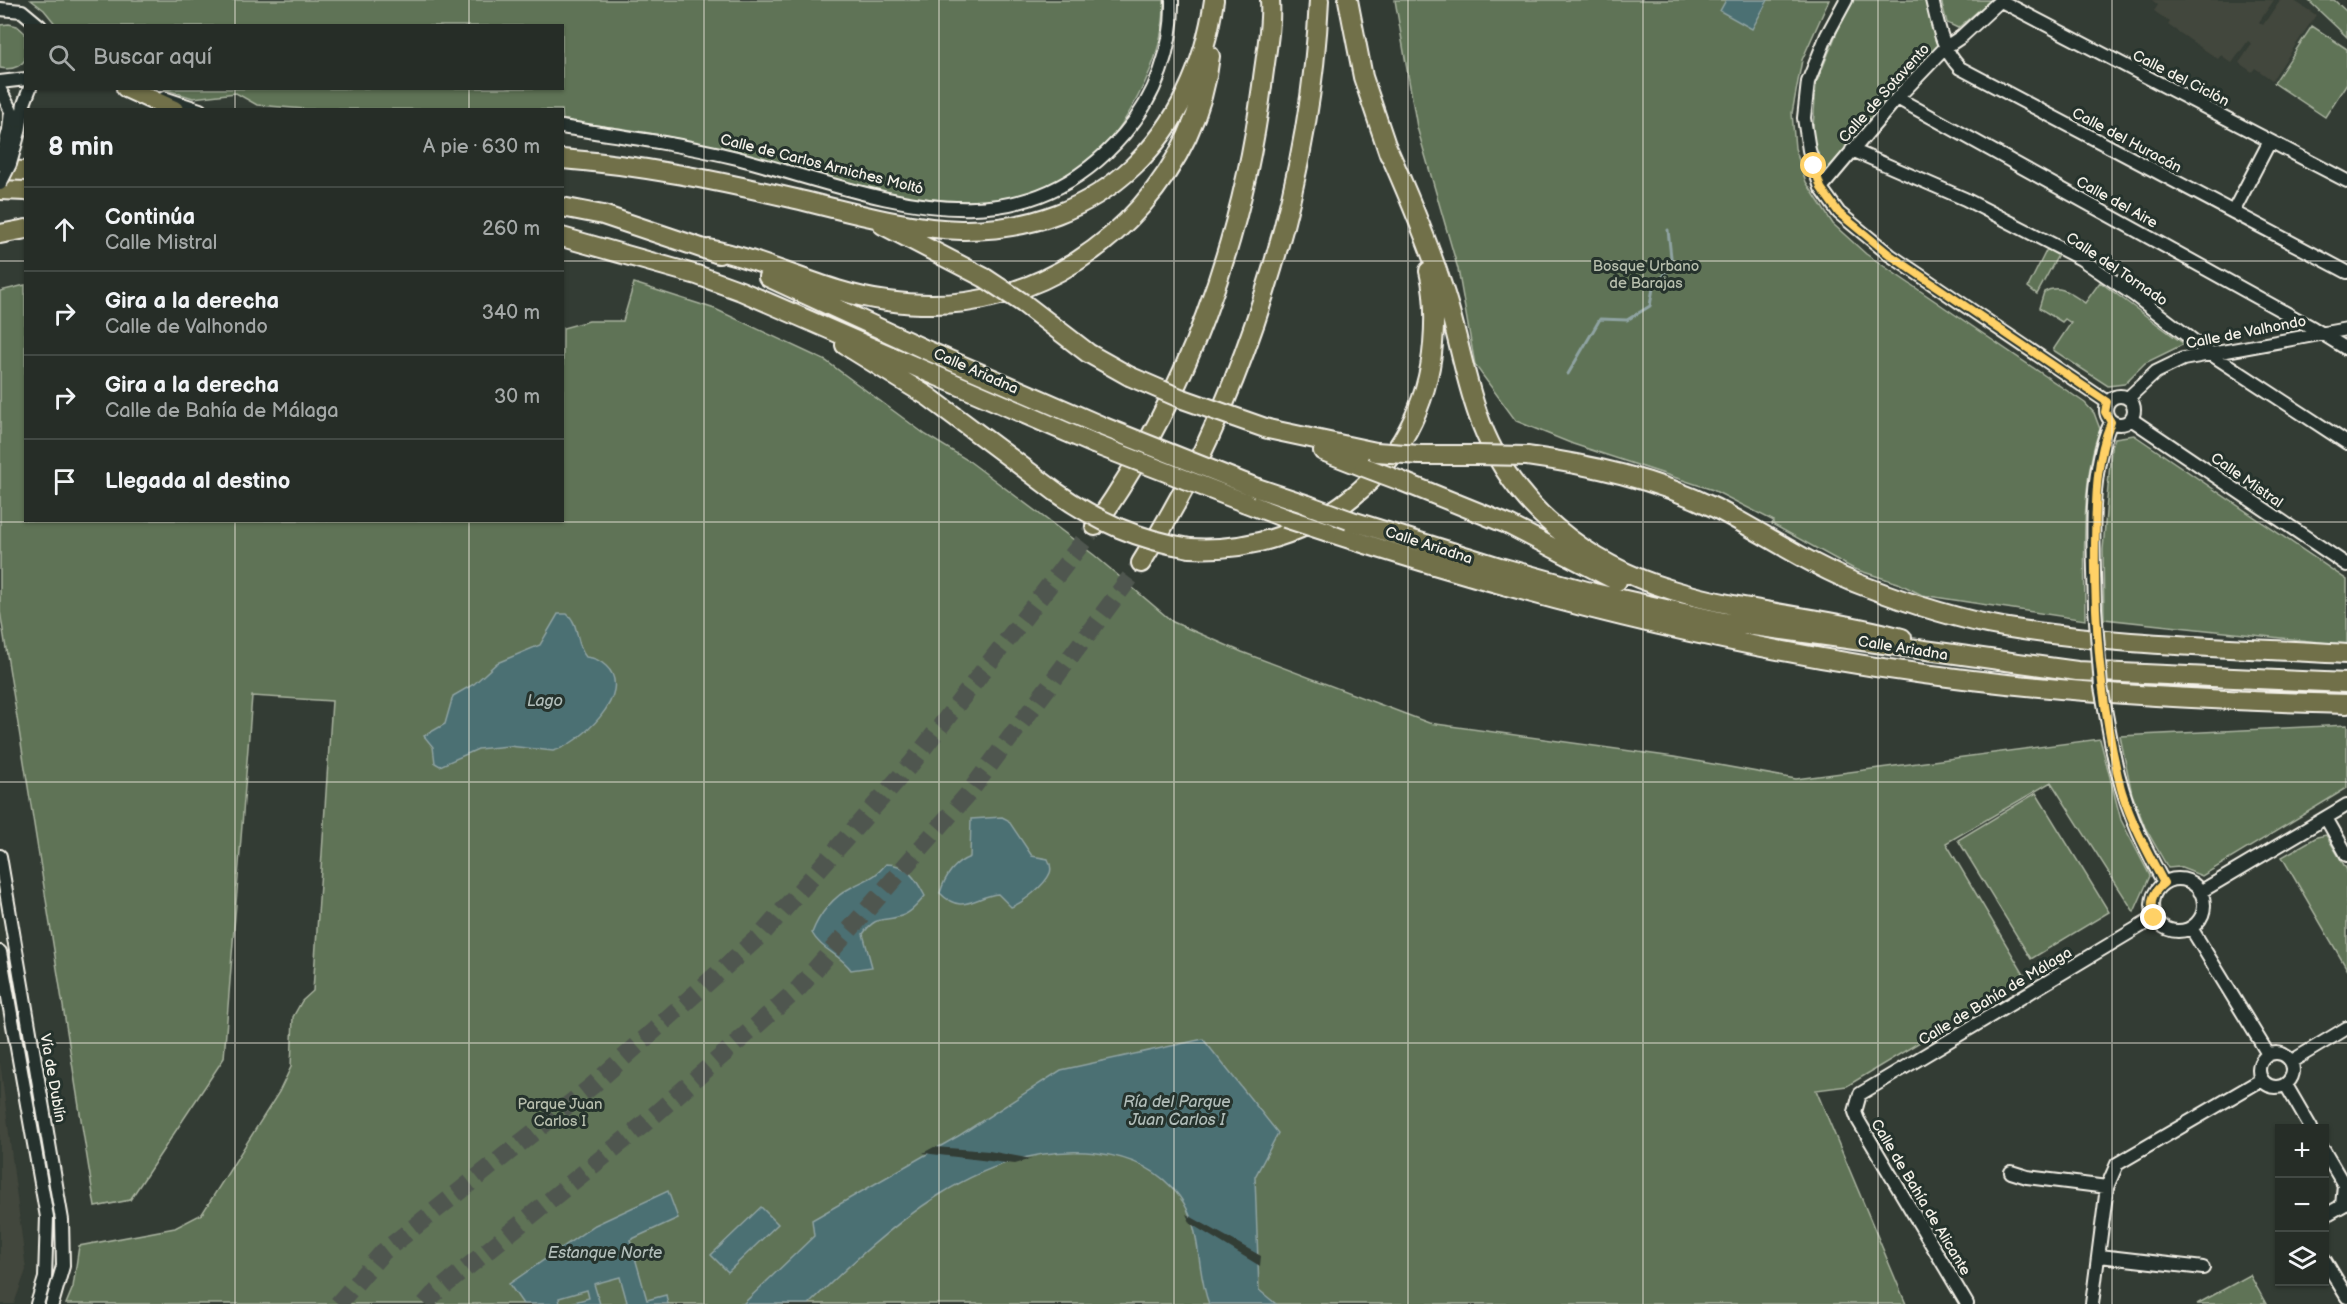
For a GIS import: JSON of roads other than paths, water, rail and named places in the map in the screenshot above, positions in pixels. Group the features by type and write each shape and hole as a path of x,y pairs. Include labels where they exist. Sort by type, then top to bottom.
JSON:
{"highway":[{"path":"1095,526 1123,484 1157,422 1200,331 1207,310 1239,213 1258,115 1270,0"},
{"path":"1142,562 1210,433 1235,375 1274,263 1300,149 1319,0"},
{"path":"789,311 929,397 1056,492 1110,526 1150,540 1190,548 1214,549 1248,546 1285,536 1320,519 1354,498 1385,465 1403,439 1425,391 1432,357 1435,320 1430,275 1362,77 1348,0"},
{"path":"564,159 636,168 736,186 852,212 958,230 987,230 1023,225 1059,214 1090,200 1135,166 1155,145 1175,117 1195,74 1213,8"},
{"path":"709,249 744,256 854,295 924,304 1000,296 1056,272 1083,258 1130,219 1148,200 1178,156 1196,116 1205,88 1213,8"},
{"path":"130,90 170,108"},
{"path":"0,147 18,137"},
{"path":"1386,145 1421,224 1444,289 1481,423 1501,465 1528,502 1550,524 1571,541 1615,567 1672,590 1712,600 1871,629 1973,658"},
{"path":"0,170 24,171"},
{"path":"0,190 24,191"},
{"name":"Calle Ariadna","path":"564,207 603,215 709,249 924,349 1104,427 1257,488 1349,520 1500,567 1594,593 1694,616 1973,658 2077,671 2347,683"},
{"path":"852,212 906,235 986,278 1088,353 1129,376 1180,398 1268,429 1507,524 1627,585 1687,604 1820,636"},
{"path":"0,234 24,229"},
{"name":"Calle Ariadna","path":"564,238 697,274 789,311 1094,444 1285,518 1433,566 1627,617 1713,637 1856,663 1971,680 2080,691 2229,701 2347,704"},
{"path":"1268,429 1376,452 1420,455 1527,456 1587,465 1644,480 1713,507 1862,586 1940,611 2001,627 2072,637 2347,654"}],"street":[{"name":"Calle de Carlos Arniches Moltó","path":"564,127 683,146 877,196 939,208 970,210 1010,205 1037,197 1077,177 1095,164 1133,124 1167,55 1172,0"},
{"path":"1846,0 1827,35 1807,91 1804,118 1809,150 1821,188 1839,213 1890,255 2107,402"},
{"name":"Calle del Huracán","path":"1932,0 1950,58 1960,68 2347,272"},
{"name":"Calle de Sotavento","path":"1821,188 1897,98 1946,47 1962,37 2001,0"},
{"name":"Calle del Ciclón","path":"2001,0 2347,181"},
{"path":"0,9 21,5 38,24"},
{"path":"0,82 24,79"},
{"path":"0,90 11,111 18,137 0,164"},
{"path":"0,184 10,164 29,90"},
{"path":"140,90 194,108"},
{"name":"Calle del Aire","path":"1897,98 2323,333 2347,349"},
{"path":"2233,212 2270,141"},
{"name":"Calle del Tornado","path":"1852,150 1965,199 2081,259 2134,295 2211,354 2347,443"},
{"name":"Calle de Valhondo","path":"2128,398 2156,372 2183,359 2347,329"},
{"path":"2117,396 2128,398 2133,406 2131,419 2121,424 2111,422 2105,412 2107,402 2117,396"},
{"name":"Calle Mistral","path":"2131,419 2347,565"},
{"path":"2111,422 2105,437 2096,489 2095,608 2101,687 2121,790 2138,835 2164,883"},
{"path":"2200,891 2347,805"},
{"path":"2326,818 2347,855"},
{"name":"Vía de Dublín","path":"0,856 62,1220 63,1266 52,1304"},
{"path":"2171,880 2187,880 2200,891 2204,907 2202,915 2191,928 2173,931 2165,929 2154,918 2151,901 2158,887 2164,883 2171,880"},
{"name":"Calle de Bahía de Málaga","path":"1856,1104 1860,1094 1866,1090 2154,918"},
{"path":"2191,928 2268,1054"},
{"name":"Vía de Dublín","path":"0,952 46,1217 45,1278 37,1304"},
{"path":"2292,1061 2347,1029"},
{"path":"2261,1080 2260,1063 2268,1054 2280,1053 2292,1061"},
{"path":"2261,1080 2275,1088 2286,1085 2293,1076 2292,1061"},
{"path":"2092,1304 2100,1256 2107,1187 2117,1164 2261,1080"},
{"path":"2286,1085 2309,1124"},
{"name":"Calle de Bahía de Alicante","path":"1856,1104 1858,1120 1967,1304"},
{"path":"2329,1157 2346,1185 2344,1204 2329,1213"},
{"path":"2011,1172 2027,1177 2107,1187"},
{"path":"2100,1256 2203,1268"},
{"path":"2329,1266 2347,1297"}],"water":[{"path":"1726,0 1768,0 1752,29 1720,11"},
{"name":"Lago","path":"558,614 567,614 571,618 586,657 601,662 613,677 614,690 600,716 576,739 553,751 509,746 478,749 440,766 435,763 433,747 424,736 445,724 453,696 474,684 497,663 540,645"},
{"path":"1002,817 1008,820 1032,856 1048,859 1051,869 1047,878 1033,893 1011,907 998,894 962,904 948,900 940,893 951,871 970,857 971,819"},
{"path":"886,864 900,867 910,874 925,896 916,907 907,913 877,921 868,927 863,934 872,967 851,970 842,960 820,944 812,933 823,912 833,900 874,875"},
{"name":"Ría del Parque Juan Carlos I","path":"1203,1039 1278,1133 1255,1177 1259,1290 1276,1304 1209,1304 1192,1221 1179,1196 1162,1178 1132,1161 1109,1155 1054,1153 1014,1161 975,1175 938,1195 870,1247 809,1304 743,1304 814,1236 812,1220 960,1135 1061,1070"},
{"name":"Estanque Norte","path":"668,1191 678,1218 630,1240 647,1300 666,1295 668,1304 623,1304 627,1302 620,1277 594,1284 600,1304 567,1304 589,1298 587,1290 559,1298 560,1304 523,1304 509,1284 595,1225"},
{"path":"761,1207 778,1224 728,1272 711,1255"}],"waterway":[{"path":"1568,374 1600,319 1627,320 1650,306 1653,288 1672,266 1668,230"}],"tunnel":[{"path":"338,1304 383,1252 592,1086 763,933 912,763 1095,526"},
{"path":"425,1304 433,1295 644,1124 798,989 968,794 1141,563"}],"park label":[{"name":"Bosque Urbano de Barajas","path":"1646,274"},
{"name":"Parque Juan Carlos I","path":"560,1112"}]}
